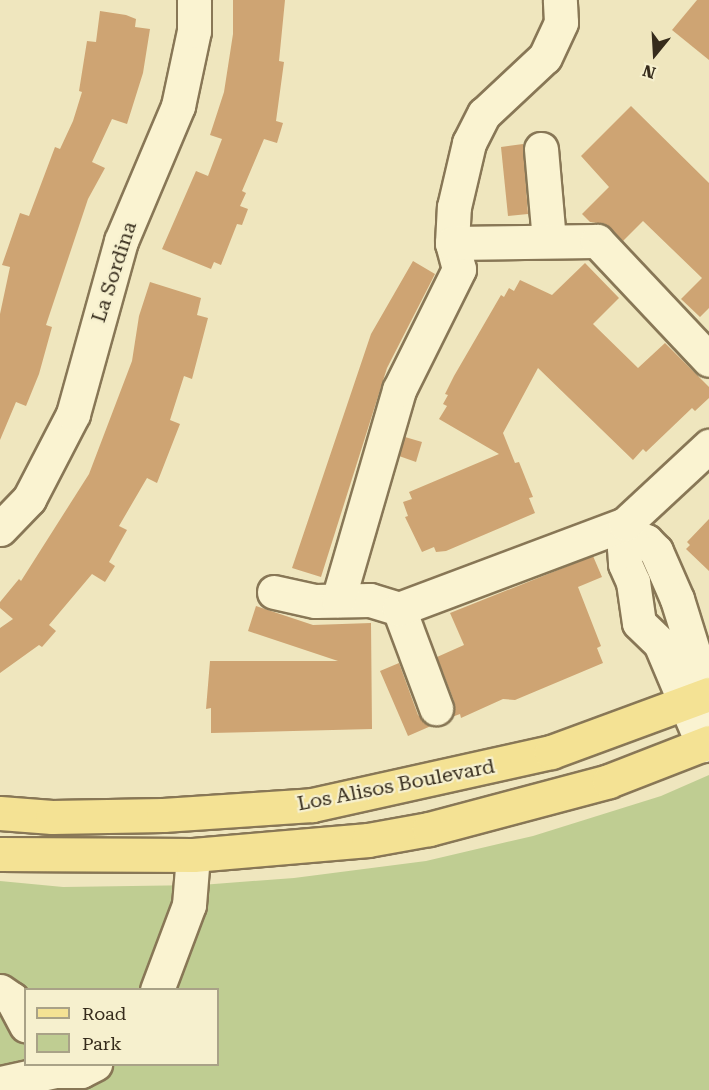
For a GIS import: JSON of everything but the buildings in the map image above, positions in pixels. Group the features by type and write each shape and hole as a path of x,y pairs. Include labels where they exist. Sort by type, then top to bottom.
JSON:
{"main road":[{"name":"Los Alisos Boulevard","path":"0,813 52,817 152,815 312,805 551,752 703,698"},
{"path":"0,854 193,855 328,844 429,829 609,781 706,744"}],"street":[{"name":"La Sordina","path":"0,529 29,499 73,414 121,241 178,106 194,31 194,0"},
{"path":"338,600 399,390 459,269 452,243 454,207 469,143 484,114 545,57 561,22 560,0"},
{"path":"541,149 549,241"},
{"path":"452,243 597,241 705,346"},
{"path":"274,592 315,601 370,600 399,609 628,530 709,446"},
{"path":"628,530 646,541 656,551 669,579 703,698 706,744"},
{"path":"628,530 624,556 635,596 639,623 660,643 703,698"},
{"path":"635,596 669,579"},
{"path":"399,609 436,708"},
{"path":"158,988 189,905 193,855"},
{"path":"0,991 12,999 24,1022"},
{"path":"0,1083 54,1068 81,1071 93,1066"}],"green space":[{"path":"709,775 709,1090 0,1090 0,881 63,887 201,885 294,878 426,861 533,836 661,796"}]}
